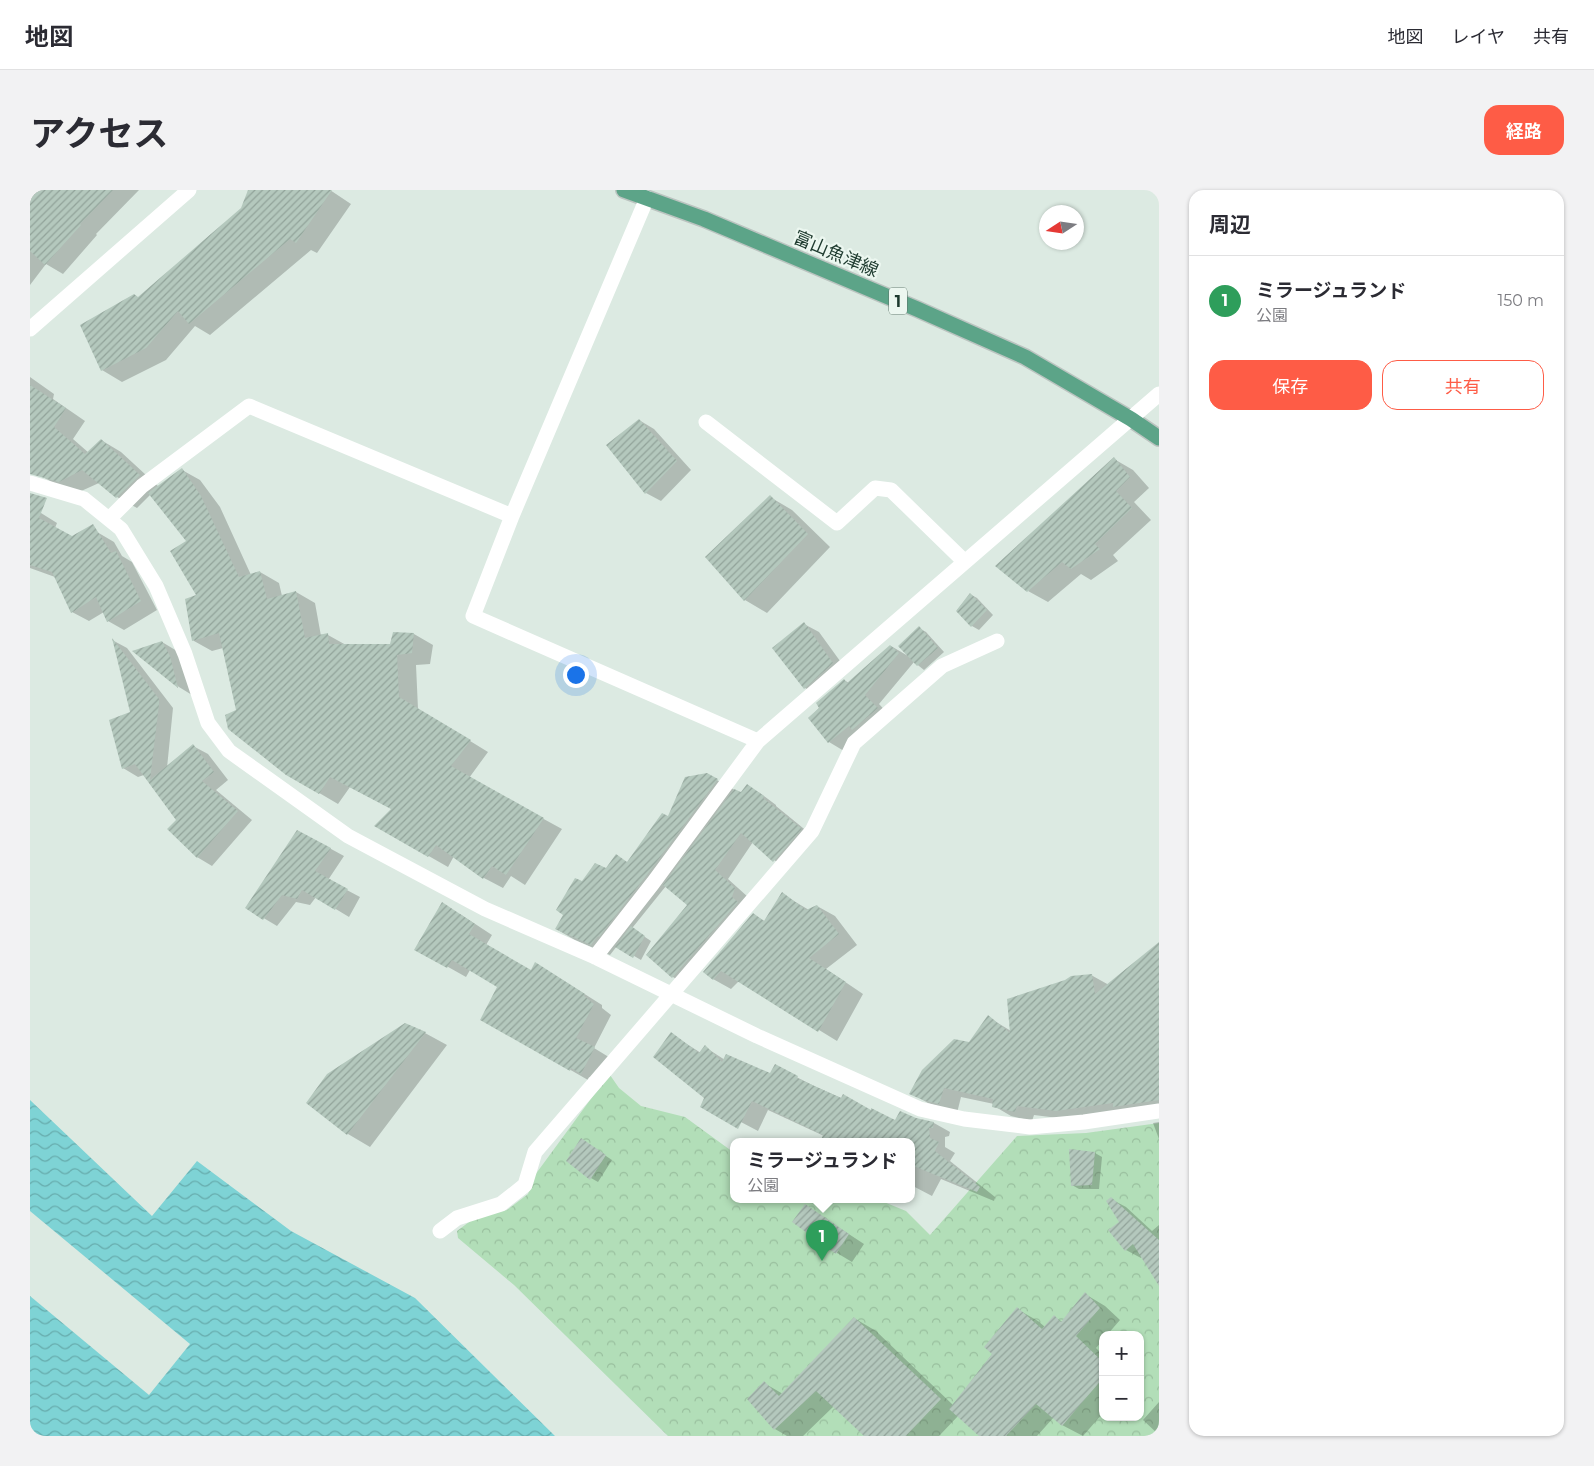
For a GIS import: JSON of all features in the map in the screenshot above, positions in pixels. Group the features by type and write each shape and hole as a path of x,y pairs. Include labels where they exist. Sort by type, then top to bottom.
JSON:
{"main road":[{"name":"富山魚津線","path":"624,190 704,218 1025,357 1131,419 1159,438"}],"street":[{"path":"30,329 189,190"},
{"path":"647,198 512,516 473,616 758,741"},
{"path":"595,958 758,741 1159,394"},
{"path":"109,519 142,486 249,406 512,516"},
{"path":"706,422 837,523 875,488 891,490 965,562"},
{"path":"30,483 84,499 121,529 156,586 185,654 208,723 229,751 348,836 485,909 595,958 757,1036 920,1109 964,1119 1030,1127 1084,1122 1159,1111"},
{"path":"440,1231 457,1218 501,1204 525,1185 534,1152 812,831 854,743 942,666 998,641"}],"green space":[{"path":"610,1075 619,1088 641,1106 685,1117 730,1150 730,1203 886,1203 906,1211 930,1235 1017,1136 1086,1133 1159,1123 1159,1436 668,1436 514,1285 458,1238 457,1231 473,1219 507,1210 528,1194 535,1175"}],"water":[{"path":"30,1100 152,1216 197,1161 291,1231 415,1298 555,1436 30,1436"}],"pier":[{"path":"30,1211 190,1344 149,1395 30,1296"}],"building":[{"path":"30,190 113,190 80,224 45,265 30,251"},
{"path":"248,190 332,190 296,243 290,239 189,324 178,311 146,348 101,371 80,325 134,294 138,297 241,208"},
{"path":"30,385 66,408 54,427 85,454 101,439 140,475 116,498 82,470 59,482 30,474"},
{"path":"639,419 677,461 645,494 606,445"},
{"path":"1114,457 1130,477 1116,491 1132,508 1095,544 1100,549 1071,569 1062,562 1027,592 995,566"},
{"path":"182,468 201,496 239,577 260,571 267,599 296,591 305,638 328,633 329,644 390,644 393,632 414,633 412,653 397,655 399,697 471,740 451,766 544,818 506,875 492,866 483,879 436,845 428,857 374,826 391,809 330,777 319,794 286,775 228,729 225,715 236,710 219,633 192,641 185,599 196,595 170,551 186,541 148,493"},
{"path":"30,493 47,498 39,518 72,536 93,524 111,553 116,551 141,601 107,622 96,597 71,613 52,572 30,565"},
{"path":"770,495 808,534 744,601 705,557"},
{"path":"970,593 987,610 971,627 956,611"},
{"path":"804,622 833,663 804,689 772,648"},
{"path":"919,626 938,648 917,666 898,646"},
{"path":"112,638 159,699 150,780 193,744 214,772 202,781 238,811 197,858 167,829 176,820 135,764 122,769 109,720 130,712"},
{"path":"162,641 170,656 178,688 132,651"},
{"path":"890,645 899,653 865,695 878,708 852,730 849,726 828,743 808,718 819,708 816,703 844,679 847,683"},
{"path":"707,773 718,779 599,937 591,945 555,929 563,915 556,910 575,878 582,881 595,863 606,868 616,854 627,862 662,813 668,816 685,777"},
{"path":"747,784 802,829 773,862 741,833 715,870 735,888 732,897 738,902 672,978 646,955 687,905 663,885 734,789 741,792"},
{"path":"297,830 331,848 315,871 348,889 335,910 302,890 297,899 282,895 263,920 245,908"},
{"path":"782,892 806,910 817,905 839,934 809,958 846,982 818,1032 721,971 713,980 703,972 753,913 764,921"},
{"path":"442,902 475,924 469,934 531,970 535,962 585,994 584,996 594,1004 576,1038 595,1047 581,1074 571,1068 570,1071 480,1020 497,987 452,960 447,968 414,950"},
{"path":"631,926 645,936 633,958 615,947"},
{"path":"1159,942 1159,1100 1113,1107 1113,1103 1056,1111 1017,1106 1015,1112 992,1107 993,1099 944,1088 939,1104 909,1094 922,1070 954,1039 969,1042 988,1015 1010,1033 1007,999 1065,980 1071,976 1092,974 1095,994"},
{"path":"405,1023 426,1032 347,1135 306,1103 327,1074"},
{"path":"671,1032 699,1053 705,1045 722,1062 726,1054 770,1073 775,1064 798,1076 797,1078 841,1098 843,1094 871,1110 871,1108 895,1120 900,1111 916,1118 934,1122 933,1128 929,1128 930,1138 939,1142 935,1151 980,1187 977,1192 915,1167 915,1138 822,1138 823,1135 752,1101 738,1129 700,1107 704,1098 653,1057"},
{"path":"581,1138 606,1155 590,1180 566,1161"},
{"path":"1069,1149 1095,1152 1092,1185 1071,1186"},
{"path":"1111,1197 1159,1240 1159,1286 1133,1244 1125,1251 1108,1230 1119,1222 1106,1201"},
{"path":"805,1204 849,1234 836,1254 792,1222"},
{"path":"1085,1292 1100,1308 1076,1336 1099,1358 1099,1383 1062,1426 1036,1404 1006,1436 979,1436 949,1409 992,1354 984,1347 1017,1307 1042,1329 1054,1315 1061,1322"},
{"path":"854,1317 941,1399 906,1436 864,1436 816,1391 774,1430 747,1399 764,1381 779,1396"}],"place":[{"name":"ミラージュランド","path":"822,1261"}]}
